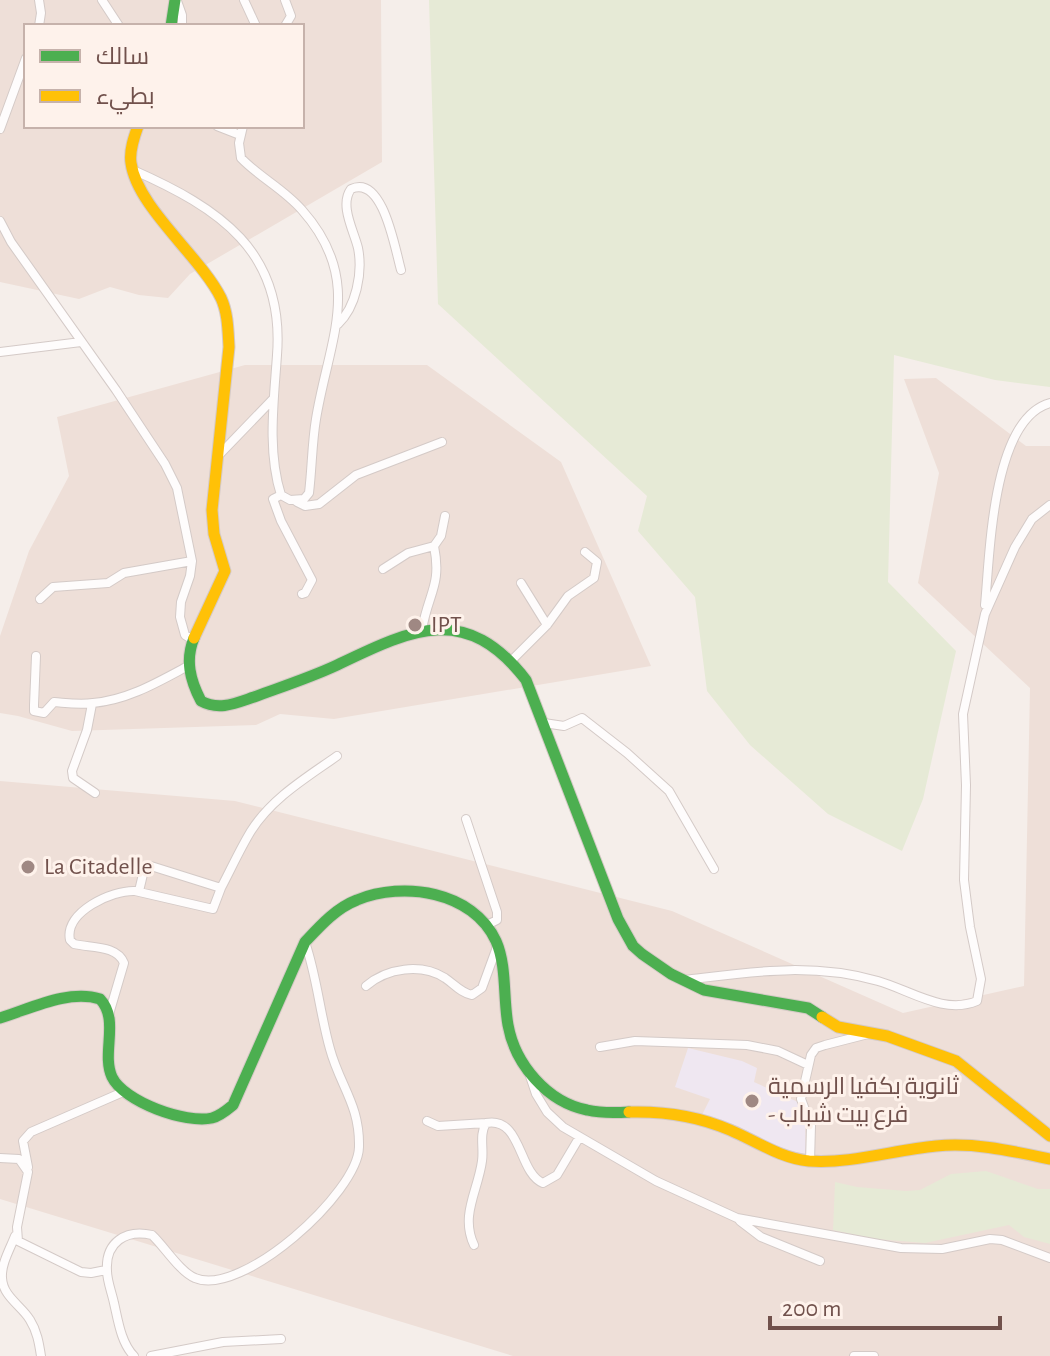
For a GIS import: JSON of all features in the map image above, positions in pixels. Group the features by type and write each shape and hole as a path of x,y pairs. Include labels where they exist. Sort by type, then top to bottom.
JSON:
{"street":[{"path":"39,0 39,24"},
{"path":"102,0 118,24"},
{"path":"171,24 176,0"},
{"path":"176,0 182,24"},
{"path":"244,0 255,24"},
{"path":"285,0 291,16 286,24"},
{"path":"0,129 24,63"},
{"path":"134,130 130,161 132,170 213,286 225,310 229,347 212,525 225,571 193,640 188,666 201,701 217,708 314,675 364,651 422,630 440,628 459,632 511,661 526,680 626,935 642,954 704,990 808,1008 838,1027 887,1036 940,1053 956,1061 1048,1133"},
{"path":"242,130 241,158 302,210 325,245 338,279 337,325 315,422 309,493 297,502"},
{"path":"132,170 188,196 222,218 255,253 276,307 278,327 273,399 276,480 281,495 305,506 319,504 356,475 442,442"},
{"path":"337,325 353,305 360,259 346,201 351,189 363,186 371,190 382,205 401,270"},
{"path":"1,226 116,390 173,479 185,518 192,561 180,617 185,635 193,640"},
{"path":"0,352 81,342"},
{"path":"219,455 273,399"},
{"path":"683,980 797,969 878,981 955,1007 977,1001 981,979 964,880 966,785 962,740 968,685 985,614 998,487 1006,455 1028,415 1050,403"},
{"path":"281,495 273,499 281,521 312,580 302,594"},
{"path":"985,614 1015,547 1032,519 1050,505"},
{"path":"383,569 408,553 434,546 441,536 445,516"},
{"path":"422,630 426,609 438,579 434,546"},
{"path":"511,661 547,625 568,596 594,578 597,562 585,552"},
{"path":"40,599 53,587 108,583 121,574 192,561"},
{"path":"521,583 547,625"},
{"path":"36,656 34,711 44,713 54,702 92,704 143,690 188,666"},
{"path":"92,704 87,730 72,771 73,778 95,793"},
{"path":"544,723 564,726 582,718 627,753 674,799 714,869"},
{"path":"109,1014 124,969 122,957 111,950 74,944 70,940 69,932 84,911 116,891 139,891 213,909 251,831 264,813 288,789 337,756"},
{"path":"466,819 497,912 497,920 487,925"},
{"path":"139,891 144,870 151,866 221,888"},
{"path":"0,1018 91,995 106,1003 112,1077 123,1092 187,1119 211,1119 233,1105 305,942 319,927 346,905 379,893 410,892 446,898 471,910 487,925 498,947 508,1038 547,1112 579,1138 656,1181 737,1218 761,1237 820,1261"},
{"path":"134,1356 125,1343 106,1270 109,1254 117,1241 130,1232 152,1235 194,1278 222,1280 252,1266 293,1237 348,1179 359,1150 356,1113 330,1050 305,942"},
{"path":"366,986 389,972 420,970 441,976 463,993 472,995 482,988 498,947"},
{"path":"810,1161 811,1126 801,1099 808,1065 816,1048 869,1033"},
{"path":"600,1047 635,1041 747,1045 778,1051 808,1065"},
{"path":"530,1075 579,1109 682,1116 726,1128 775,1151 810,1161 856,1159 908,1149 954,1145 998,1147 1050,1159"},
{"path":"41,1356 36,1330 29,1316 11,1299 2,1279 5,1259 16,1235 28,1172 23,1141 31,1132 123,1092"},
{"path":"427,1121 442,1126 496,1122 511,1132 536,1180 543,1183 557,1175 579,1138"},
{"path":"474,1245 468,1218 482,1163 482,1131 486,1123"},
{"path":"0,1158 19,1159 28,1172"},
{"path":"737,1218 901,1248 942,1249 990,1239 1002,1240 1050,1258"},
{"path":"16,1235 22,1245 81,1272 106,1270"},
{"path":"151,1356 210,1344 281,1339"},
{"path":"854,1356 874,1356"}],"shaded area":[{"path":"0,0 381,0 382,162 190,274 168,298 139,295 110,287 79,299 0,282"},
{"path":"245,365 427,365 561,462 651,666 334,719 280,714 256,725 72,731 0,713 0,636 29,551 69,476 57,417"},
{"path":"936,378 1026,446 1050,446 1050,1356 513,1356 0,1199 0,781 235,801 672,911 903,1013 1024,986 1030,688 918,583 939,473 904,379"},
{"name":"ثانوية بكفيا الرسمية - فرع بيت شباب","path":"688,1048 742,1061 757,1068 754,1082 798,1102 805,1118 806,1154 780,1149 738,1126 702,1115 710,1099 675,1087"}],"green space":[{"path":"429,0 1050,0 1050,387 995,380 894,355 888,582 956,651 923,799 902,851 828,814 750,745 707,691 695,597 638,531 647,496 438,304"},
{"path":"986,1171 1038,1189 1050,1189 1050,1244 1024,1237 1009,1225 925,1243 876,1239 833,1230 835,1182 857,1187 920,1190 951,1174"}],"traffic: fast":[{"path":"171,24 175,0"},
{"path":"194,638 189,662 194,685 201,701 221,706 241,702 305,678 412,634 436,630 459,631 481,639 503,655 526,680 618,919 633,946 671,974 704,990 808,1008 822,1017"},
{"path":"0,1018 62,998 100,999 109,1017 109,1068 119,1086 142,1103 157,1109 187,1118 212,1118 233,1105 305,942 349,903 375,894 415,891 454,901 471,911 485,924 496,941 502,961 506,1015 512,1040 535,1079 546,1090 572,1106 597,1112 629,1112"}],"traffic: slow":[{"path":"137,128 131,154 136,180 157,214 211,282 221,298 227,322 229,347 212,510 214,534 225,571 194,638"},
{"path":"822,1017 838,1027 887,1036 956,1061 1050,1136"},
{"path":"629,1112 655,1112 706,1121 778,1153 809,1161 841,1160 950,1145 993,1148 1050,1159"}],"place":[{"name":"IPT","path":"415,625"},
{"name":"La Citadelle","path":"28,867"},
{"name":"ثانوية بكفيا الرسمية - فرع بيت شباب","path":"752,1101"}]}
